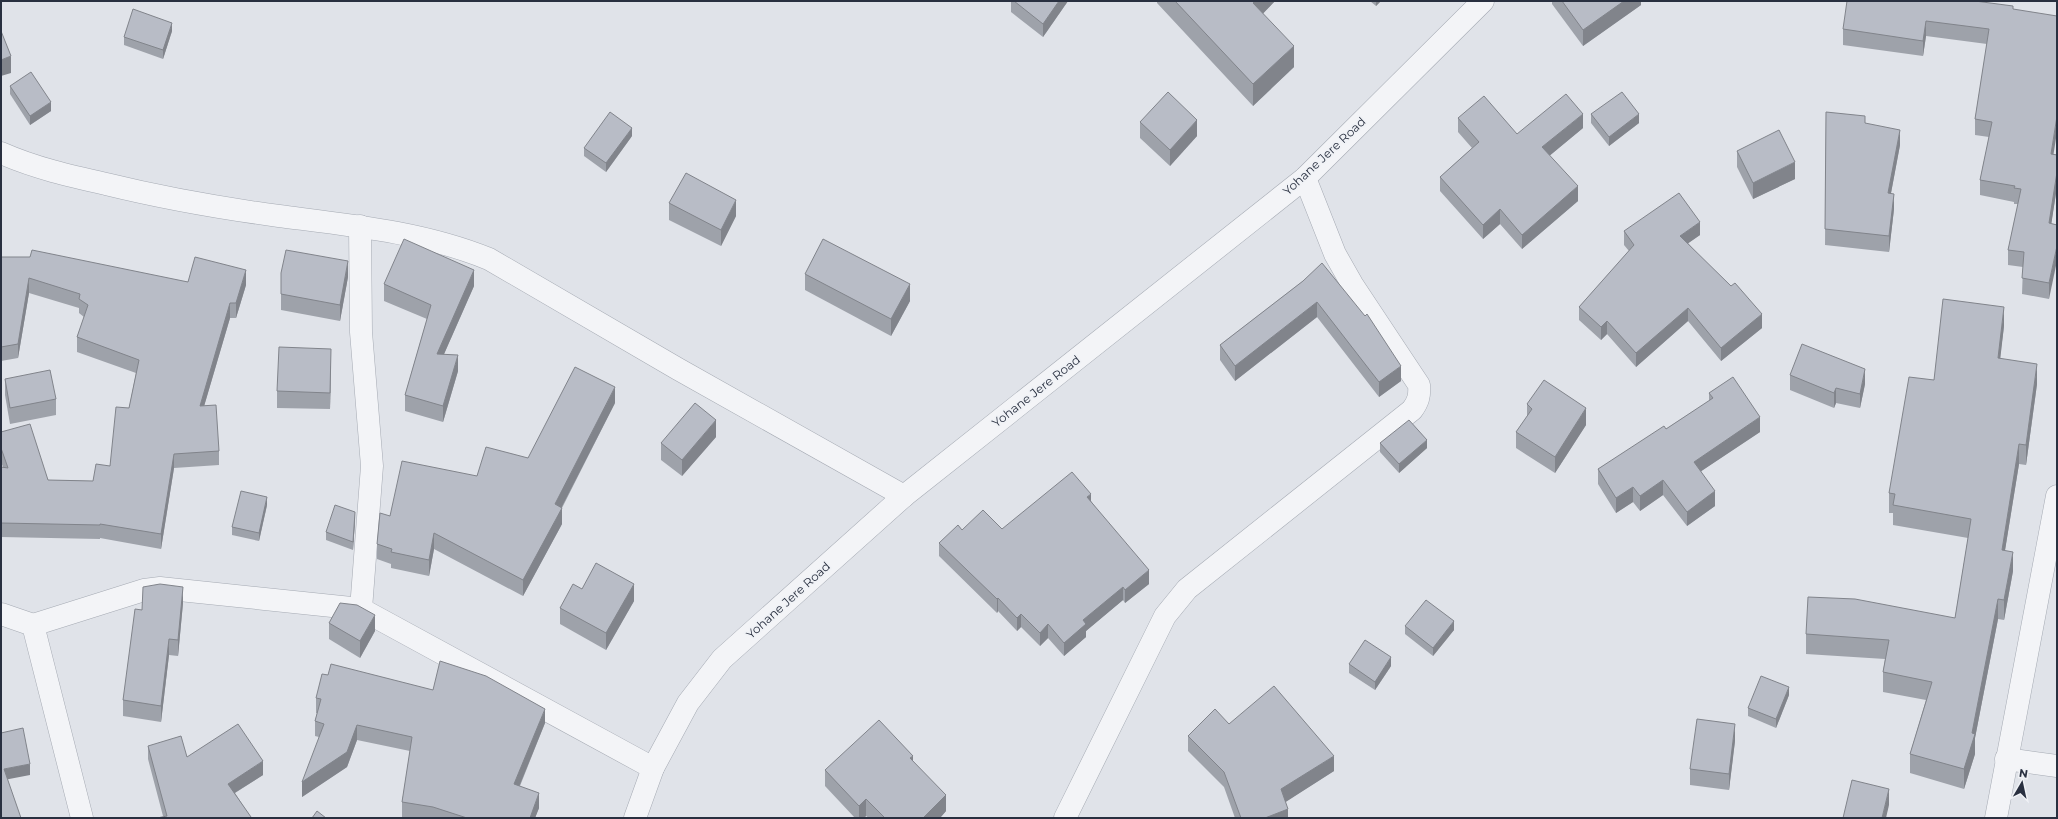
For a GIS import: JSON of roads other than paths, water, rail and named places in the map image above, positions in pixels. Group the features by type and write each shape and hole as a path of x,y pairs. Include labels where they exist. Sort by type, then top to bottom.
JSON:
{"street":[{"name":"Yohane Jere Road","path":"635,818 653,768 688,703 722,659 904,496 1305,178 1483,1"},
{"path":"1,153 56,172 175,200 222,208 360,226 460,247 489,259 678,369 904,496"},
{"path":"1065,818 1165,616 1187,589 1406,415 1417,403 1420,394 1419,385 1352,284 1338,260 1305,178"},
{"path":"360,226 361,332 372,466 361,609"},
{"path":"1996,818 2057,496"},
{"path":"1,614 33,625 144,590 160,588 361,609 653,768"},
{"path":"33,625 82,818"},
{"path":"2006,759 2057,766"}]}
